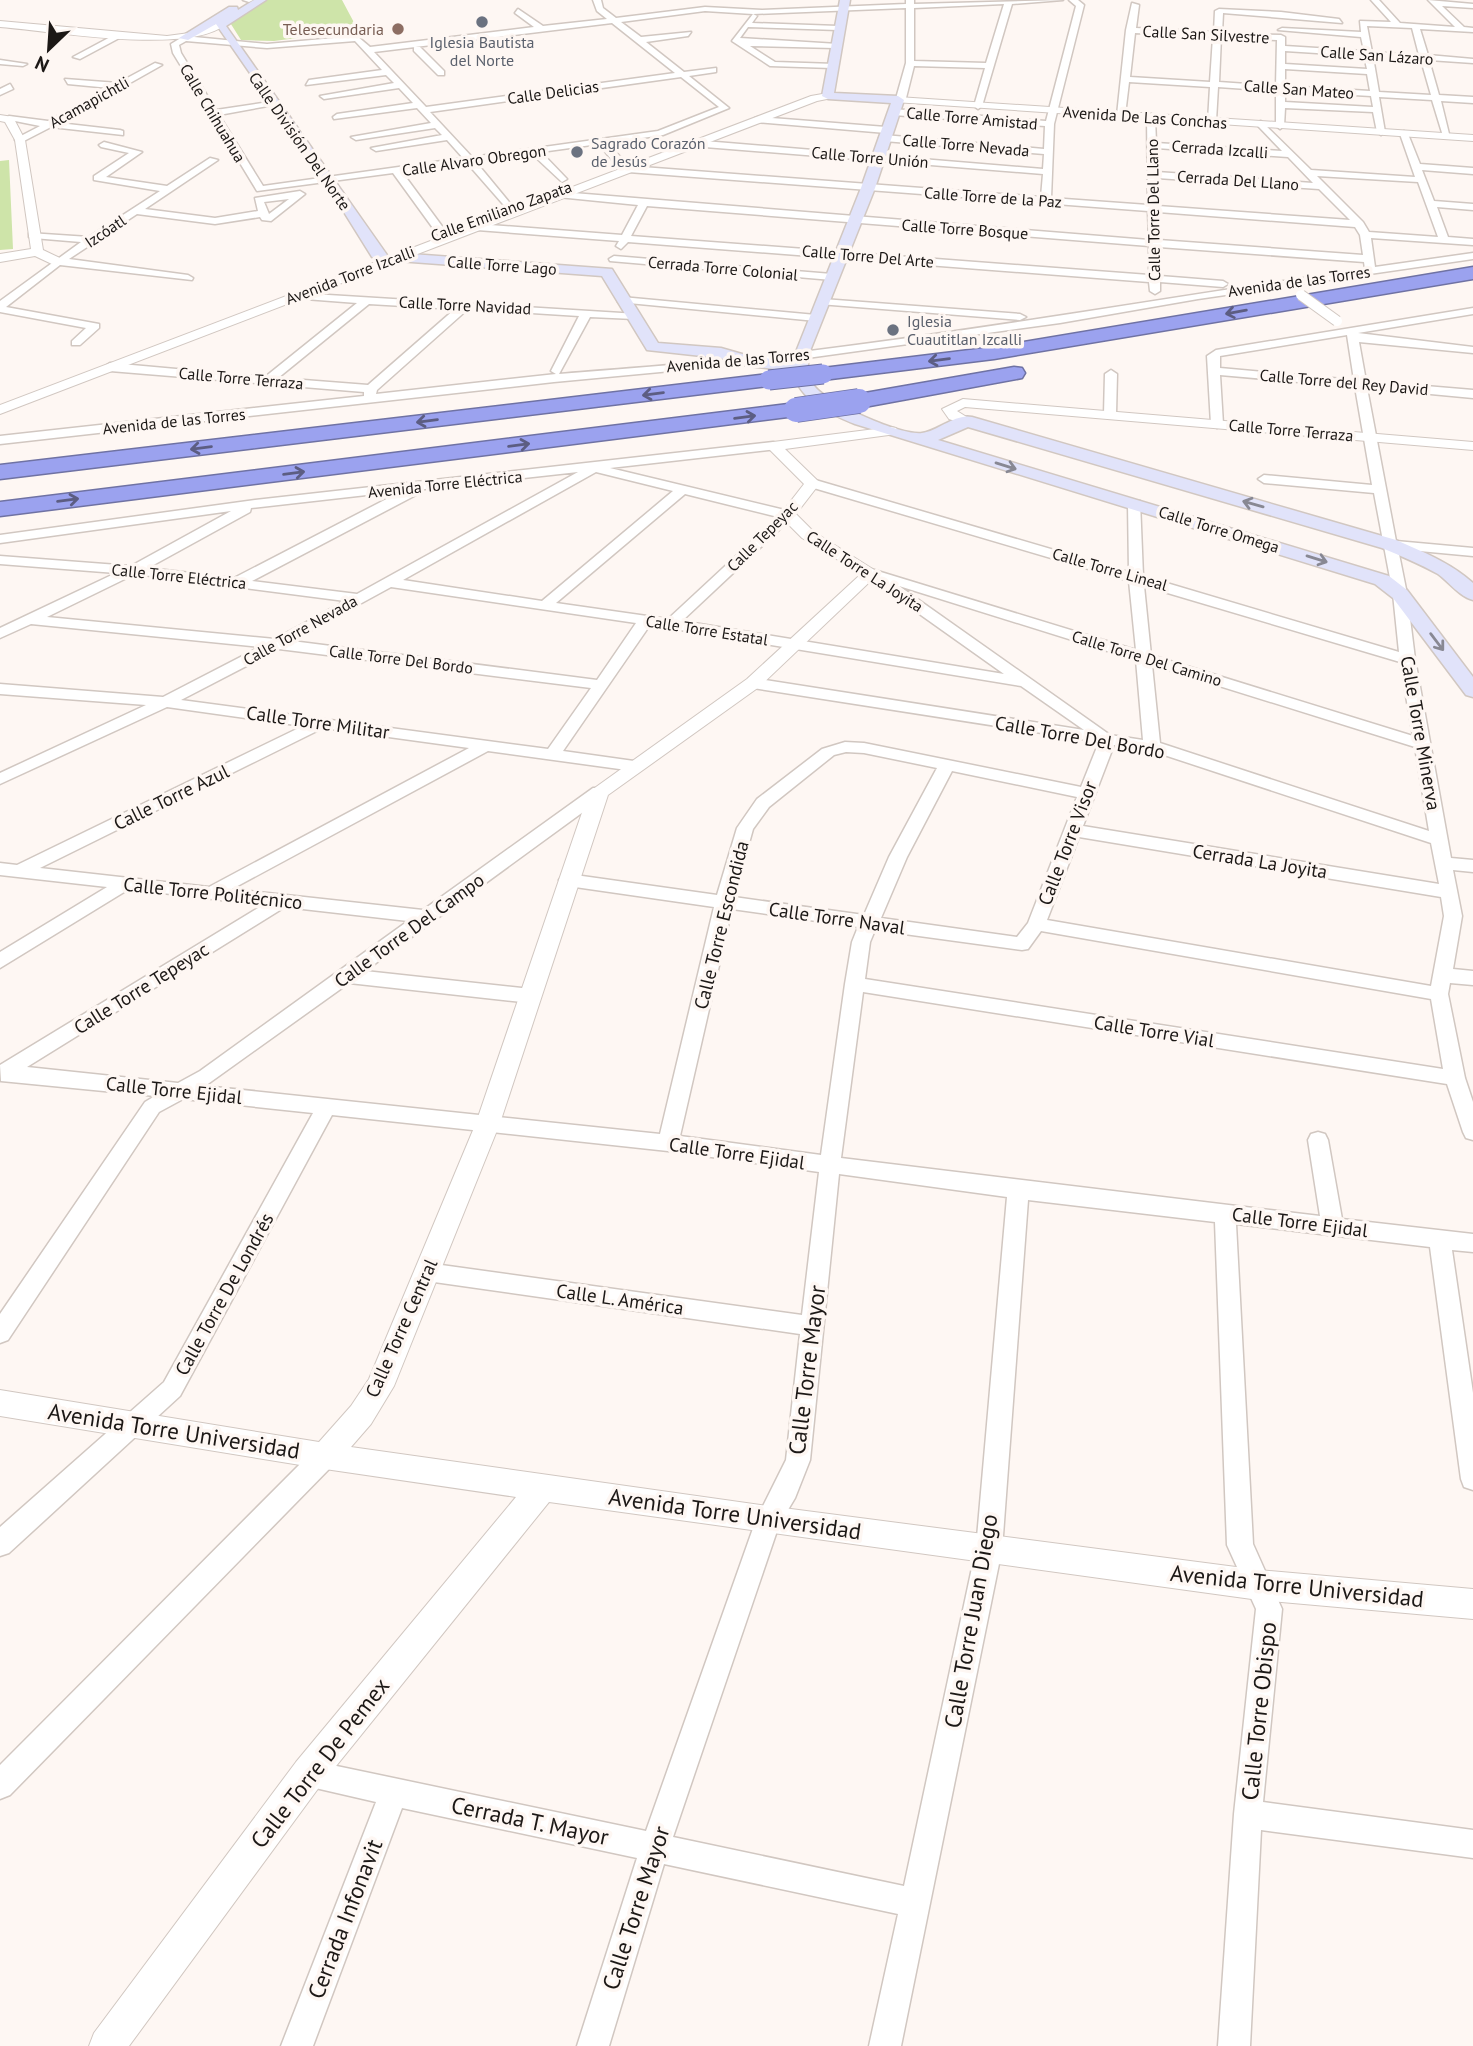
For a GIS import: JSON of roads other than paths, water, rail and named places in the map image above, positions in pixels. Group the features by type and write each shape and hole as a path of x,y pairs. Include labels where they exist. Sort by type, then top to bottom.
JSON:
{"highway":[{"path":"0,472 994,353 1473,273"},
{"path":"1070,361 1251,325 1473,286"},
{"path":"0,509 796,410 1033,369"}],"main road":[{"path":"184,38 248,0"},
{"path":"220,25 261,0"},
{"path":"823,96 832,66 843,5"},
{"name":"Calle División Del Norte","path":"220,25 380,255"},
{"name":"Avenida De Las Conchas","path":"823,96 896,106"},
{"name":"Calle Torre Nevada","path":"799,361 856,220 896,106"},
{"name":"Calle Torre Lago","path":"398,257 611,266"},
{"path":"611,266 622,300 653,347 721,353 748,361 799,361"},
{"name":"Calle Torre Omega","path":"799,361 802,382 812,395 842,414 1382,580 1400,593 1473,691"},
{"path":"917,439 941,434 966,421"},
{"name":"Calle Torre Omega","path":"966,421 1389,544 1429,561 1464,583 1473,594"},
{"path":"974,456 973,450 983,440 1019,436"}],"street":[{"name":"Calle Alvaro Obregon","path":"260,189 660,133 725,108 600,9 597,0"},
{"path":"705,9 712,0"},
{"path":"763,0 736,37 741,43 773,64 832,66"},
{"path":"373,55 557,29 660,19 676,13 705,9 756,13 843,5 1059,0"},
{"path":"1046,200 1050,124 1080,5 1073,0"},
{"path":"1186,0 1205,0"},
{"path":"1375,0 1397,24"},
{"path":"978,106 1009,1"},
{"path":"1433,2 1473,6"},
{"path":"1433,2 1469,32"},
{"path":"896,106 902,98 910,63 910,4"},
{"path":"1121,115 1135,5"},
{"path":"1281,15 1290,7"},
{"path":"518,11 541,29"},
{"path":"1212,121 1219,11 1281,15 1364,28 1397,24 1469,32"},
{"path":"1280,126 1283,105 1281,15"},
{"path":"0,22 277,45 353,36 470,160 509,208"},
{"path":"10,37 33,25 119,36 184,38 199,35 220,25"},
{"path":"746,25 838,28"},
{"path":"1415,26 1447,136"},
{"path":"1364,28 1381,132"},
{"name":"Calle San Silvestre","path":"1130,30 1282,34 1364,28"},
{"path":"365,62 373,55 447,40 557,29"},
{"path":"439,32 447,40"},
{"path":"639,40 688,34"},
{"path":"77,57 119,36"},
{"name":"Calle Chihuahua","path":"184,38 175,44 177,53 260,189"},
{"path":"741,43 835,46"},
{"name":"Calle San Lázaro","path":"1281,48 1473,61"},
{"path":"417,49 441,73"},
{"path":"0,62 23,64"},
{"path":"910,63 990,66"},
{"name":"Acamapichtli","path":"20,140 158,65"},
{"path":"1281,66 1371,72"},
{"name":"Calle Delicias","path":"337,117 713,70"},
{"path":"309,83 388,72"},
{"name":"Calle San Mateo","path":"1125,79 1473,100"},
{"path":"68,81 118,86"},
{"path":"324,96 401,85"},
{"path":"0,92 10,87"},
{"name":"Avenida Torre Izcalli","path":"0,410 625,168 823,96"},
{"path":"212,113 275,104"},
{"path":"1283,105 1378,110"},
{"name":"Avenida De Las Conchas","path":"896,106 1053,110 1473,138"},
{"name":"Calle Torre Amistad","path":"896,106 1050,124"},
{"name":"Calle Torre Del Llano","path":"1151,117 1155,303"},
{"path":"4,118 120,133 104,145 137,152 97,178 167,189"},
{"path":"4,118 20,140 37,252"},
{"path":"758,120 885,134"},
{"path":"1198,296 1232,296 1351,278 1368,268 1365,235 1359,224 1261,124"},
{"path":"356,137 437,125"},
{"name":"Calle Torre Nevada","path":"885,134 1049,152"},
{"path":"1404,134 1444,240"},
{"path":"376,148 449,137"},
{"path":"601,141 625,168"},
{"name":"Calle Torre Unión","path":"692,143 1048,172"},
{"name":"Cerrada Izcalli","path":"1152,145 1288,154"},
{"path":"535,151 562,179"},
{"name":"Izcóatl","path":"0,308 58,262 213,160"},
{"path":"1417,167 1473,171"},
{"name":"Calle Torre de la Paz","path":"625,168 1359,224"},
{"name":"Calle Emiliano Zapata","path":"380,255 625,168"},
{"path":"396,171 442,233"},
{"path":"1306,172 1423,180"},
{"name":"Cerrada Del Llano","path":"1154,175 1321,186"},
{"name":"Calle Torre Bosque","path":"561,195 1155,243 1368,268"},
{"path":"611,266 644,202"},
{"path":"1432,204 1473,207"},
{"path":"135,211 215,221 264,214"},
{"name":"Calle Torre Del Arte","path":"477,227 626,236 1259,287"},
{"path":"33,235 91,240"},
{"path":"1365,235 1473,242"},
{"path":"0,258 37,252 58,262 81,262 188,278 180,286"},
{"name":"Avenida de las Torres","path":"799,361 1368,268 1473,256"},
{"name":"Cerrada Torre Colonial","path":"611,266 832,277"},
{"path":"139,287 159,273"},
{"path":"1291,287 1352,335 1473,350"},
{"name":"Calle Torre Navidad","path":"296,296 634,316"},
{"path":"267,381 369,299"},
{"path":"622,300 816,318"},
{"path":"822,302 1060,320"},
{"path":"370,395 465,306"},
{"path":"0,308 95,326 76,343"},
{"path":"1217,424 1213,356 1223,352 1352,335 1473,312"},
{"path":"557,371 586,313"},
{"name":"Calle Torre Minerva","path":"1352,335 1400,593 1407,659 1453,916 1439,994 1455,1078 1468,1099 1473,1132"},
{"path":"653,347 666,366"},
{"name":"Avenida de las Torres","path":"0,440 370,395 666,366 748,361"},
{"name":"Calle Torre Terraza","path":"110,367 267,381 370,395"},
{"name":"Calle Torre del Rey David","path":"1214,371 1473,394"},
{"path":"1110,414 1111,374"},
{"name":"Calle Torre Terraza","path":"966,421 954,416 949,409 963,402 1473,446"},
{"name":"Avenida Torre Eléctrica","path":"0,539 256,504 594,468 891,431"},
{"name":"Calle Tepeyac","path":"671,624 788,515 812,482 773,446"},
{"name":"Calle Torre Nevada","path":"0,779 165,702 277,644 594,468"},
{"name":"Calle Torre La Joyita","path":"594,468 788,515 808,536 871,573 1108,740"},
{"path":"1264,479 1379,490"},
{"name":"Calle Torre Lineal","path":"812,482 1136,576 1407,659"},
{"path":"238,582 421,486"},
{"path":"545,605 681,491"},
{"path":"0,634 32,621 133,570 256,504"},
{"path":"1135,504 1136,576 1152,746"},
{"path":"1389,544 1473,552"},
{"name":"Calle Torre Eléctrica","path":"0,560 133,570 358,598"},
{"path":"0,575 31,561"},
{"name":"Calle Torre Del Campo","path":"0,1333 152,1107 207,1076 752,683 871,573"},
{"name":"Calle Torre Del Camino","path":"871,573 1423,744"},
{"name":"Calle Torre Estatal","path":"387,582 646,620 1026,682"},
{"path":"553,754 646,620"},
{"name":"Calle Torre Del Bordo","path":"32,621 277,644 602,685"},
{"name":"Calle Torre Del Bordo","path":"752,683 1152,746 1439,840"},
{"name":"Calle Torre Militar","path":"0,688 165,702 634,766"},
{"path":"0,701 22,690"},
{"name":"Calle Torre Azul","path":"9,870 323,722"},
{"name":"Calle Torre Visor","path":"1022,944 1036,925 1108,740"},
{"path":"212,893 487,745"},
{"name":"Calle Torre Escondida","path":"668,1143 724,903 745,828 763,803 828,752 845,747 864,748 1086,793"},
{"name":"Calle Torre Mayor","path":"593,2046 655,1847 768,1520 786,1490 798,1460 830,1165 861,942 898,857 946,766"},
{"name":"Calle Torre Central","path":"0,1785 325,1457 361,1415 380,1386 488,1123 599,792"},
{"name":"Cerrada La Joyita","path":"1072,830 1449,892"},
{"path":"1444,863 1473,866"},
{"name":"Calle Torre Politécnico","path":"9,870 426,917"},
{"name":"Calle Torre Naval","path":"568,880 1022,944"},
{"path":"0,961 125,884"},
{"name":"Calle Torre Tepeyac","path":"1,1073 282,901"},
{"path":"1036,925 1439,994"},
{"path":"0,947 20,949"},
{"path":"1441,975 1473,978"},
{"path":"347,976 531,996"},
{"name":"Calle Torre Vial","path":"854,984 1455,1078"},
{"name":"Calle Torre Ejidal","path":"1,1073 668,1143 1018,1190 1473,1242"},
{"name":"Calle Torre De Londrés","path":"0,1544 172,1389 326,1107"},
{"path":"1318,1140 1332,1226"},
{"name":"Calle Torre Juan Diego","path":"885,2046 989,1549 1018,1190"},
{"name":"Calle Torre Obispo","path":"1225,1214 1240,1545 1269,1609 1248,1814 1234,2046"},
{"path":"1440,1239 1473,1479"},
{"name":"Calle L. América","path":"427,1272 813,1326"},
{"name":"Avenida Torre Universidad","path":"0,1403 134,1423 325,1457 768,1520 1259,1585 1473,1604"},
{"name":"Calle Torre De Pemex","path":"107,2046 308,1774 543,1487"},
{"name":"Cerrada T. Mayor","path":"308,1774 916,1903"},
{"name":"Cerrada Infonavit","path":"297,2046 394,1792"},
{"path":"1248,1814 1473,1844"}],"place":[{"name":"Iglesia Bautista del Norte","path":"482,22"},
{"name":"Telesecundaria","path":"398,29"},
{"name":"Sagrado Corazón de Jesús","path":"577,152"},
{"name":"Iglesia Cuautitlan Izcalli","path":"893,330"}]}
